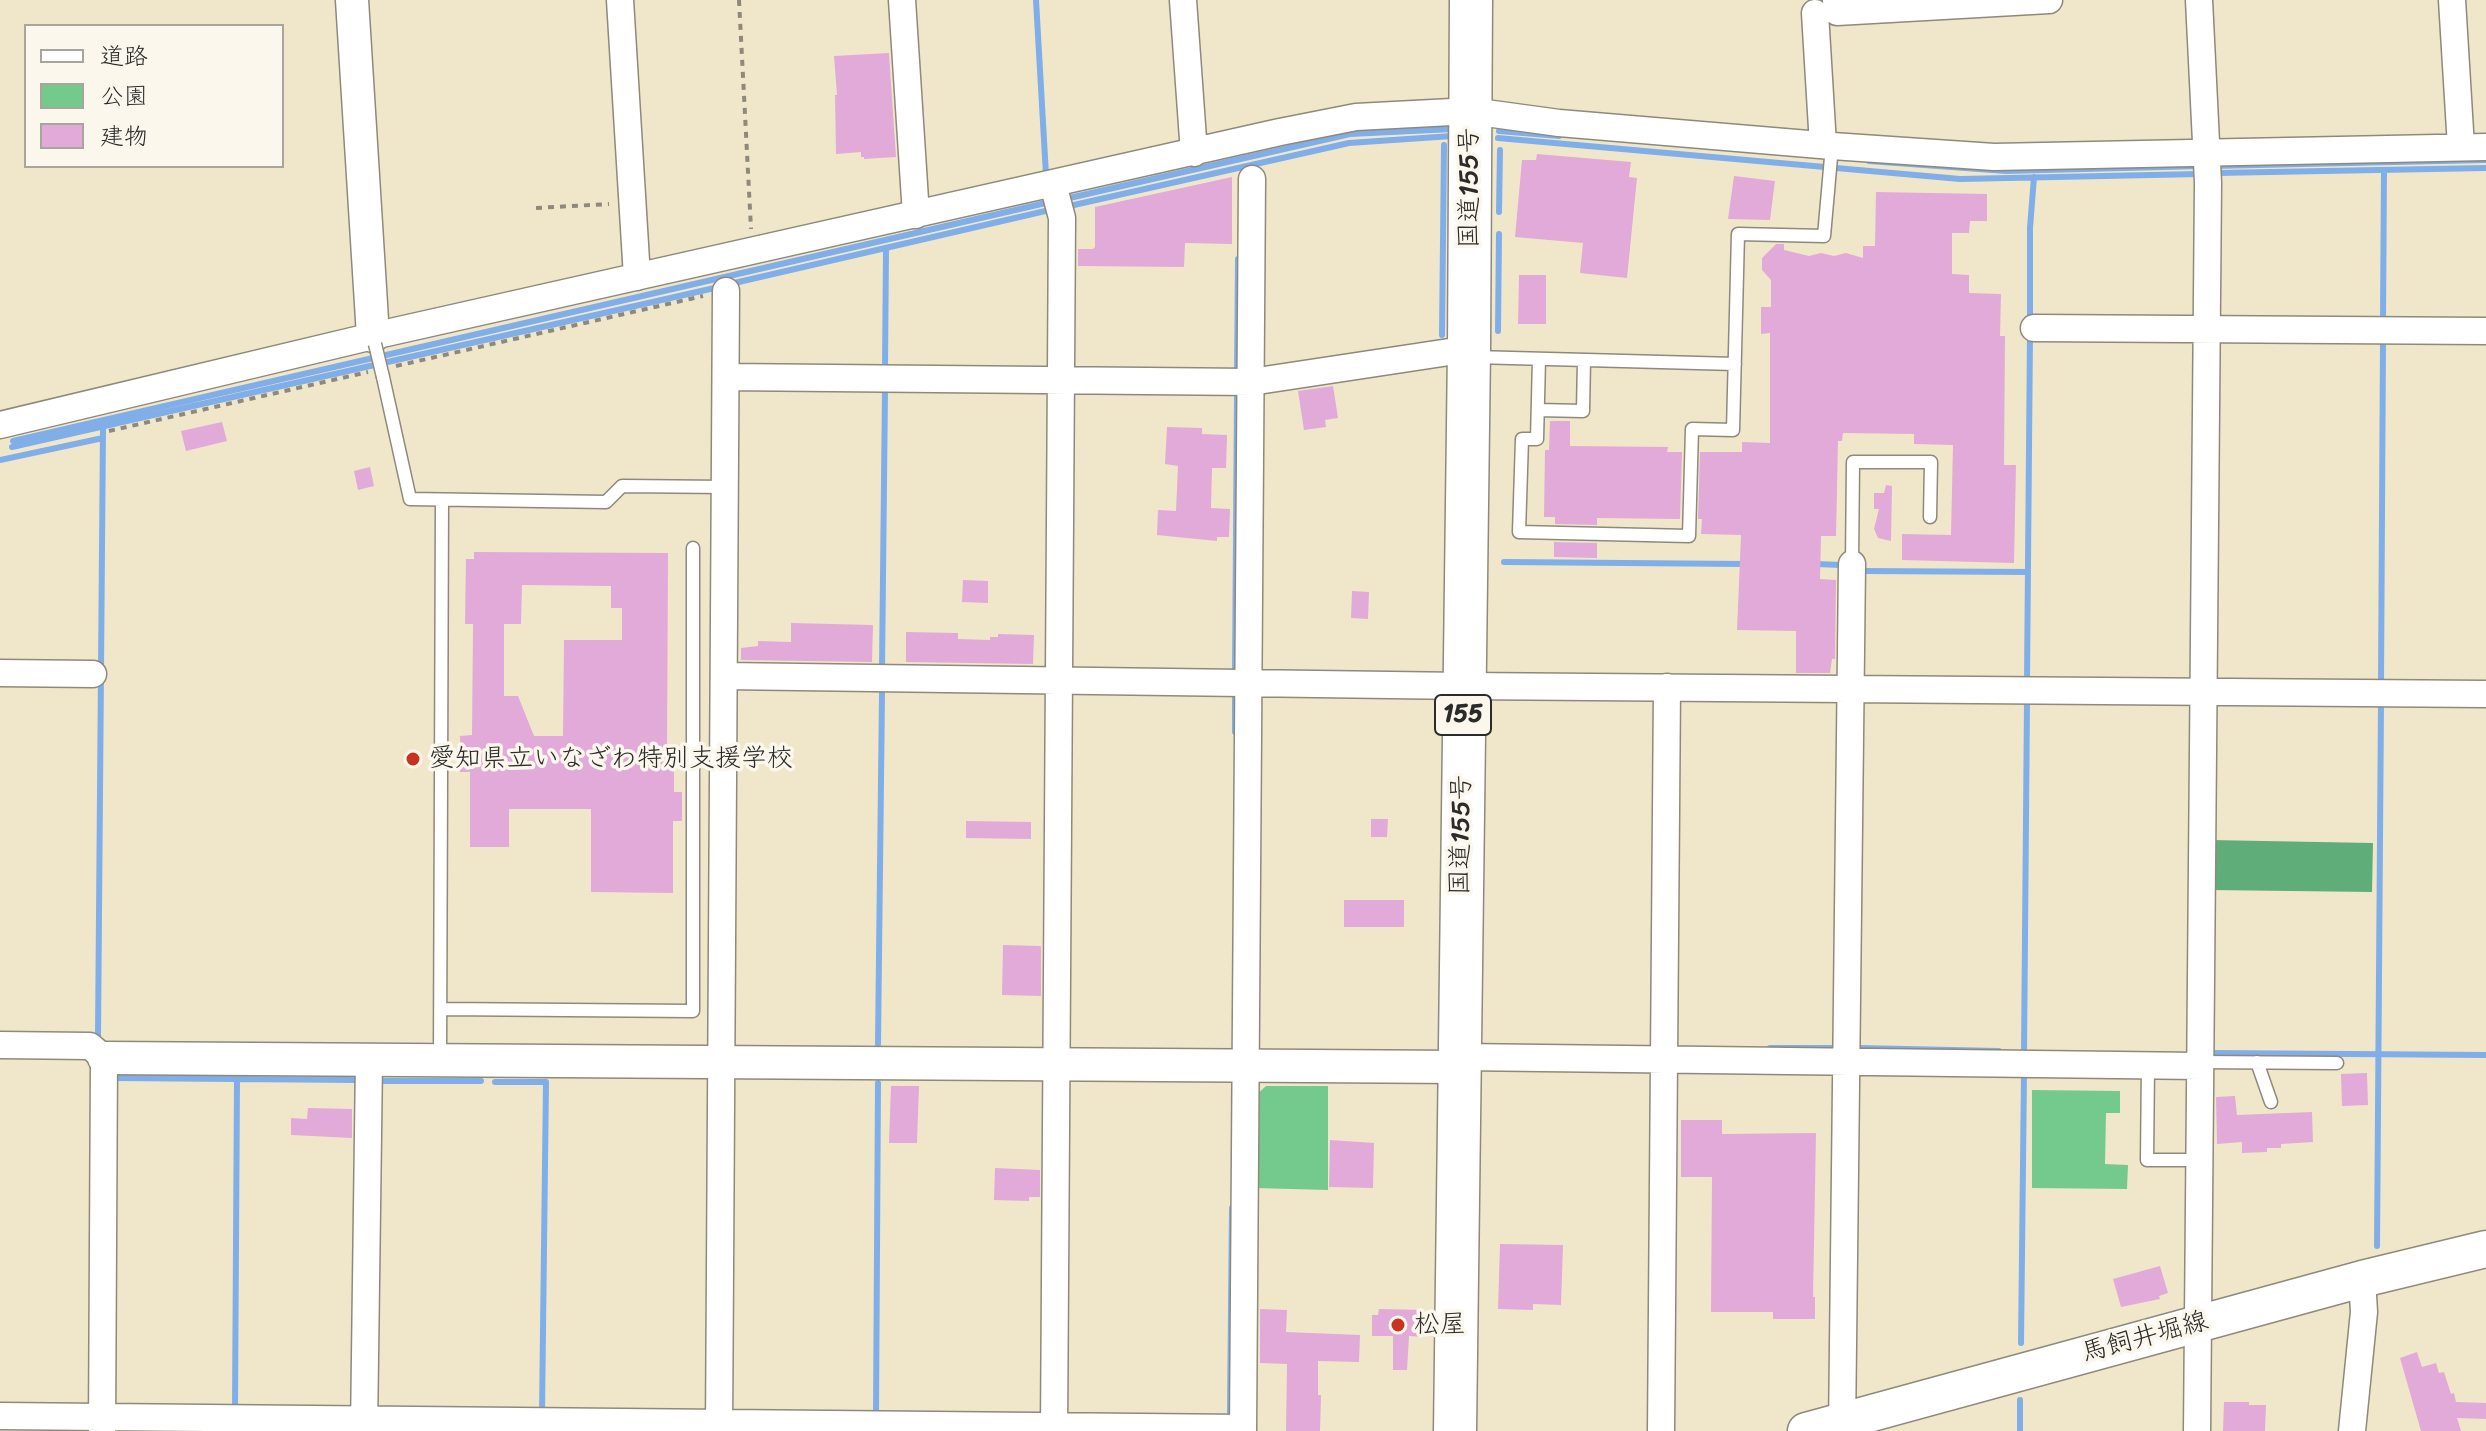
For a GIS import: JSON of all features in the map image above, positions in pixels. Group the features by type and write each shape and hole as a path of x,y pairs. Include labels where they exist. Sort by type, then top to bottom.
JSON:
{"highway":[{"name":"国道155号","path":"1455,1431 1471,0"}],"main road":[{"name":"馬飼井堀線","path":"1806,1431 1842,1426 2197,1324 2486,1249"}],"street":[{"path":"352,0 374,340"},
{"path":"620,0 637,277"},
{"path":"902,0 916,215"},
{"path":"1183,0 1194,153"},
{"path":"1829,147 1826,6 2049,0"},
{"path":"2197,1431 2208,165 2199,0"},
{"path":"0,425 916,215 1056,197 1194,153 1356,117 1471,111 1559,123 1829,147 2208,165 2474,147 2452,0"},
{"path":"0,1416 102,1424 1243,1430 1252,179"},
{"path":"1054,1428 1061,380 1056,197"},
{"path":"719,1427 726,291"},
{"path":"2034,328 2486,331"},
{"path":"726,377 1251,382 1469,353"},
{"path":"1842,1426 1852,564"},
{"path":"0,673 93,674"},
{"path":"725,676 1464,686 2486,694"},
{"path":"1661,1431 1667,687"},
{"path":"0,1045 90,1046 104,1058 440,1061 1246,1066 1664,1060 2199,1064"},
{"path":"102,1424 104,1058"},
{"path":"365,1425 369,1060"},
{"path":"2352,1431 2364,1312 2362,1279"}],"lane":[{"path":"1539,359 1537,439 1522,439 1519,532 1689,536 1692,429 1733,430 1738,234 1824,236 1829,147"},
{"path":"374,340 410,499 606,502 622,486 726,487"},
{"path":"1469,353 1539,359 1735,364"},
{"path":"1538,410 1583,411 1584,360"},
{"path":"1852,564 1853,462 1931,462 1930,517"},
{"path":"440,1061 442,500"},
{"path":"441,1009 693,1011 693,548"},
{"path":"2257,1062 2271,1102"},
{"path":"2199,1064 2337,1063"},
{"path":"2148,1065 2147,1160 2198,1160"}],"path":[{"path":"739,0 753,251"},
{"path":"536,208 632,203"},
{"path":"109,431 380,372 726,291"}],"green space":[{"path":"2210,840 2373,843 2372,892 2210,890"},
{"path":"1266,1086 1328,1086 1328,1190 1254,1188 1254,1097"},
{"path":"2032,1090 2120,1091 2120,1113 2106,1113 2105,1164 2128,1165 2127,1189 2032,1188"}],"building":[{"path":"889,53 896,157 864,159 861,152 836,154 834,56"},
{"path":"1537,154 1631,162 1629,177 1637,178 1627,278 1580,273 1583,243 1515,237 1522,160 1536,160"},
{"path":"1734,176 1775,181 1770,220 1728,219"},
{"path":"1232,177 1232,244 1185,243 1184,267 1078,266 1078,249 1095,247 1095,207"},
{"path":"1876,192 1987,194 1987,221 1970,221 1969,233 1952,233 1952,274 1969,275 1969,293 2001,294 2000,336 2005,336 2004,465 2016,465 2014,563 1902,560 1902,534 1951,535 1953,445 1914,444 1914,434 1843,433 1842,441 1838,441 1836,536 1821,536 1820,579 1836,580 1835,659 1832,659 1830,673 1796,673 1796,631 1737,630 1741,535 1701,534 1702,519 1698,519 1700,452 1742,452 1742,442 1770,443 1770,333 1761,334 1761,307 1771,307 1771,280 1762,270 1762,258 1776,244 1784,244 1784,250 1809,256 1846,253 1863,258 1863,246 1875,246"},
{"path":"1519,275 1546,275 1546,324 1518,324"},
{"path":"1333,386 1338,418 1325,420 1326,427 1304,430 1298,391"},
{"path":"1550,421 1570,421 1570,446 1668,447 1667,452 1682,452 1680,519 1597,518 1597,525 1555,524 1555,517 1544,517 1545,450 1549,450"},
{"path":"222,422 227,441 186,451 181,431"},
{"path":"1167,427 1202,428 1202,434 1227,435 1226,468 1212,468 1211,508 1230,509 1229,537 1217,537 1217,541 1157,535 1158,510 1176,511 1178,466 1165,464"},
{"path":"370,467 374,486 358,490 354,471"},
{"path":"1886,485 1892,486 1891,541 1878,538 1874,529 1879,509 1874,509 1874,493 1884,493"},
{"path":"1554,542 1597,543 1597,558 1554,557"},
{"path":"474,552 668,553 667,759 674,759 674,792 682,792 682,821 673,821 673,893 591,892 591,809 509,809 509,847 470,847 470,772 460,772 460,736 472,735 473,624 465,624 466,559 474,559","holes":["522,585 611,586 611,608 622,608 622,640 564,640 563,736 534,736 518,696 504,696 504,624 521,624"]},
{"path":"963,580 988,581 988,603 962,602"},
{"path":"1352,591 1369,592 1368,619 1351,618"},
{"path":"791,623 873,625 872,662 741,660 741,648 758,646 758,641 791,642"},
{"path":"906,632 958,633 958,639 990,640 998,634 1034,635 1033,664 906,662"},
{"path":"1371,819 1388,819 1387,837 1371,837"},
{"path":"966,821 1031,822 1031,839 966,838"},
{"path":"1344,900 1404,900 1404,927 1344,927"},
{"path":"1003,945 1041,946 1041,996 1002,995"},
{"path":"2367,1073 2368,1105 2342,1106 2341,1074"},
{"path":"891,1086 919,1086 917,1143 889,1143"},
{"path":"2235,1096 2237,1115 2312,1112 2313,1142 2281,1144 2281,1148 2267,1148 2267,1152 2242,1153 2242,1142 2217,1144 2216,1097"},
{"path":"308,1108 352,1109 352,1138 291,1135 291,1118 307,1119"},
{"path":"1681,1120 1722,1120 1722,1134 1816,1133 1815,1319 1773,1319 1773,1312 1711,1312 1712,1177 1681,1177"},
{"path":"1330,1140 1374,1143 1373,1188 1329,1187"},
{"path":"995,1168 1040,1170 1040,1197 1029,1197 1029,1201 994,1200"},
{"path":"1500,1244 1563,1245 1561,1305 1533,1304 1533,1310 1498,1309"},
{"path":"2160,1266 2168,1293 2159,1296 2160,1299 2121,1307 2113,1279"},
{"path":"1260,1309 1287,1310 1286,1332 1360,1335 1359,1362 1318,1361 1320,1431 1286,1431 1287,1364 1260,1363"},
{"name":"松屋","path":"1379,1309 1424,1310 1423,1337 1409,1336 1407,1370 1393,1370 1393,1336 1372,1336 1372,1315 1378,1315"},
{"path":"2417,1352 2422,1367 2436,1363 2439,1373 2444,1372 2456,1402 2486,1403 2486,1419 2457,1418 2461,1431 2421,1431 2400,1358"},
{"path":"2224,1402 2266,1405 2265,1431 2223,1431"}],"waterway":[{"path":"1036,0 1046,175"},
{"path":"1065,199 1350,134 1453,129"},
{"path":"1499,131 1559,136"},
{"path":"1065,207 1349,143 1452,136"},
{"path":"1498,138 1960,179 2200,174"},
{"path":"1442,335 1444,145"},
{"path":"1499,212 1500,150"},
{"path":"2213,166 2486,160"},
{"path":"1869,161 2006,171 2202,166"},
{"path":"2216,173 2486,168"},
{"path":"2383,321 2384,170"},
{"path":"2030,321 2030,228 2034,177"},
{"path":"13,441 1050,202"},
{"path":"730,284 1054,209"},
{"path":"1498,331 1499,234"},
{"path":"885,368 886,249"},
{"path":"1237,372 1238,259"},
{"path":"12,447 719,287"},
{"path":"2027,681 2030,332"},
{"path":"2381,684 2383,340"},
{"path":"882,669 885,390"},
{"path":"1235,673 1237,394"},
{"path":"98,1035 103,427"},
{"path":"0,460 103,438"},
{"path":"1504,562 1744,564"},
{"path":"1816,564 1841,565"},
{"path":"1861,571 2028,572"},
{"path":"878,1044 882,693"},
{"path":"1235,697 1235,732"},
{"path":"2024,1053 2027,700"},
{"path":"2377,1246 2381,702"},
{"path":"1770,1048 1835,1048"},
{"path":"1859,1048 1999,1051"},
{"path":"2211,1053 2486,1055"},
{"path":"2021,1343 2024,1074"},
{"path":"113,1078 358,1080"},
{"path":"235,1409 237,1079"},
{"path":"382,1081 481,1081"},
{"path":"495,1082 546,1082 542,1413"},
{"path":"876,1416 878,1083"},
{"path":"1230,1412 1232,1208"},
{"path":"2020,1400 2020,1431"}],"place":[{"name":"愛知県立いなざわ特別支援学校","path":"413,759"},
{"name":"松屋","path":"1398,1325"}]}
